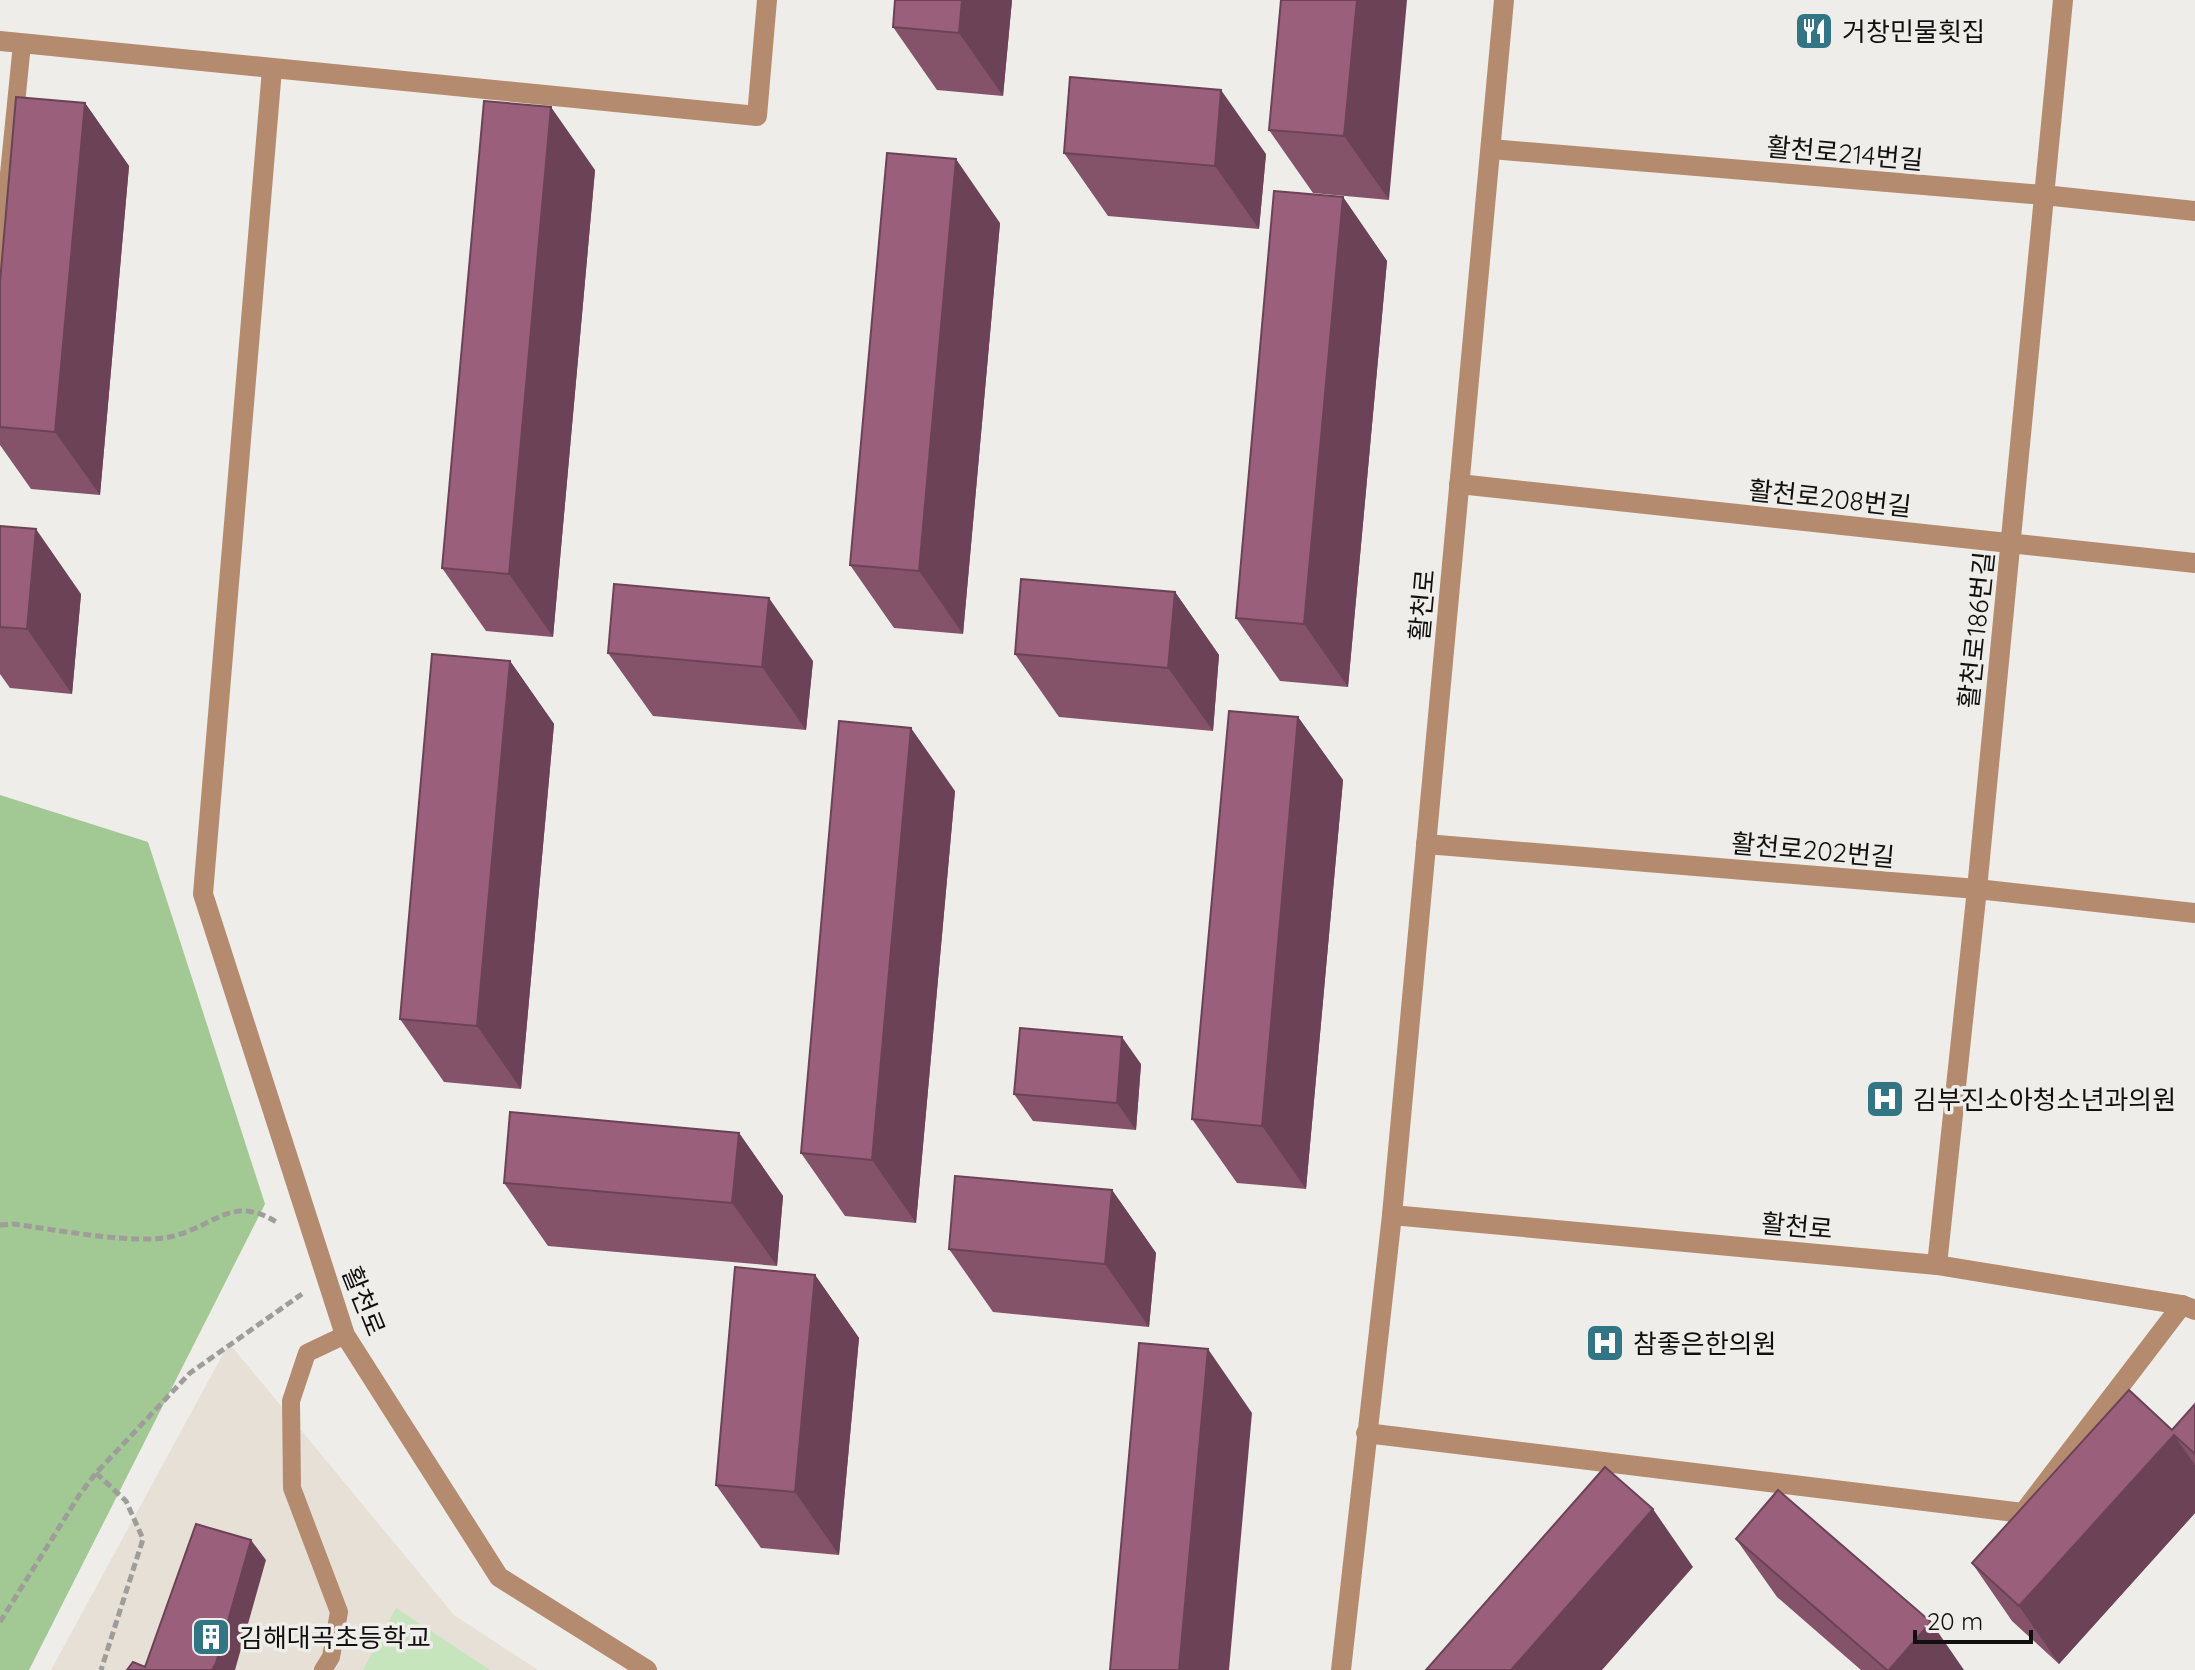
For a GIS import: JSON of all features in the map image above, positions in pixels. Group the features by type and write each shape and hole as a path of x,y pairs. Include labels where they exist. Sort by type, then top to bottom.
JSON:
{"street":[{"path":"0,41 757,116 767,0"},
{"name":"활천로","path":"1341,1670 1392,1215 1504,0"},
{"name":"활천로186번길","path":"1937,1265 1977,889 2063,0"},
{"name":"활천로","path":"272,69 203,894 345,1335 499,1577 647,1670"},
{"name":"활천로214번길","path":"1491,149 2044,195 2195,211"},
{"name":"활천로208번길","path":"1459,484 2195,563"},
{"name":"활천로202번길","path":"1426,844 1977,889 2195,913"},
{"name":"활천로","path":"1392,1215 1937,1265 2188,1308"},
{"path":"1366,1433 2023,1513 2188,1308"}],"lane":[{"path":"0,263 22,44"},
{"path":"323,1670 331,1657 339,1612 292,1488 291,1401 307,1353 345,1335"}],"path":[{"path":"0,1225 141,1239 174,1236 236,1210 264,1214 317,1249 313,1286 190,1373 96,1473 0,1622"},
{"path":"96,1473 126,1501 143,1539 101,1670"}],"shaded area":[{"path":"229,1343 454,1615 538,1670 51,1670"}],"green space":[{"path":"0,795 148,842 265,1204 29,1670 0,1670"},
{"path":"396,1608 490,1670 363,1670"}],"building":[{"path":"895,0 962,0 959,33 893,27"},
{"path":"1281,0 1357,0 1344,136 1269,130"},
{"path":"1070,77 1221,90 1215,166 1064,153"},
{"path":"16,97 85,103 55,432 0,427 0,282"},
{"path":"484,101 551,107 509,574 442,568"},
{"path":"887,153 956,159 919,571 850,565"},
{"path":"1274,191 1343,197 1304,624 1236,618"},
{"path":"0,526 36,529 27,629 0,627"},
{"path":"1021,579 1175,592 1168,668 1015,654"},
{"path":"614,584 769,598 762,667 608,653"},
{"path":"432,654 510,661 477,1026 400,1019"},
{"path":"1229,711 1298,717 1262,1126 1192,1119"},
{"path":"839,721 911,728 872,1160 801,1153"},
{"path":"1020,1028 1122,1037 1117,1103 1014,1094"},
{"path":"510,1112 739,1133 732,1203 504,1183"},
{"path":"955,1176 1112,1190 1105,1264 949,1249"},
{"path":"735,1267 815,1275 795,1492 716,1485"},
{"path":"1139,1343 1208,1349 1179,1670 1110,1670"},
{"path":"2129,1390 2172,1430 2195,1404 2195,1454 2174,1435 2019,1606 1972,1563"},
{"path":"1605,1467 1653,1509 1511,1670 1426,1670"},
{"path":"1778,1490 1931,1622 1889,1670 1736,1539"},
{"path":"196,1524 251,1540 216,1663 212,1670 127,1670 133,1662 145,1667"}],"place":[{"name":"거창민물횟집","path":"1814,31"},
{"name":"김부진소아청소년과의원","path":"1885,1099"},
{"name":"참좋은한의원","path":"1605,1343"},
{"name":"김해대곡초등학교","path":"211,1637"}]}
